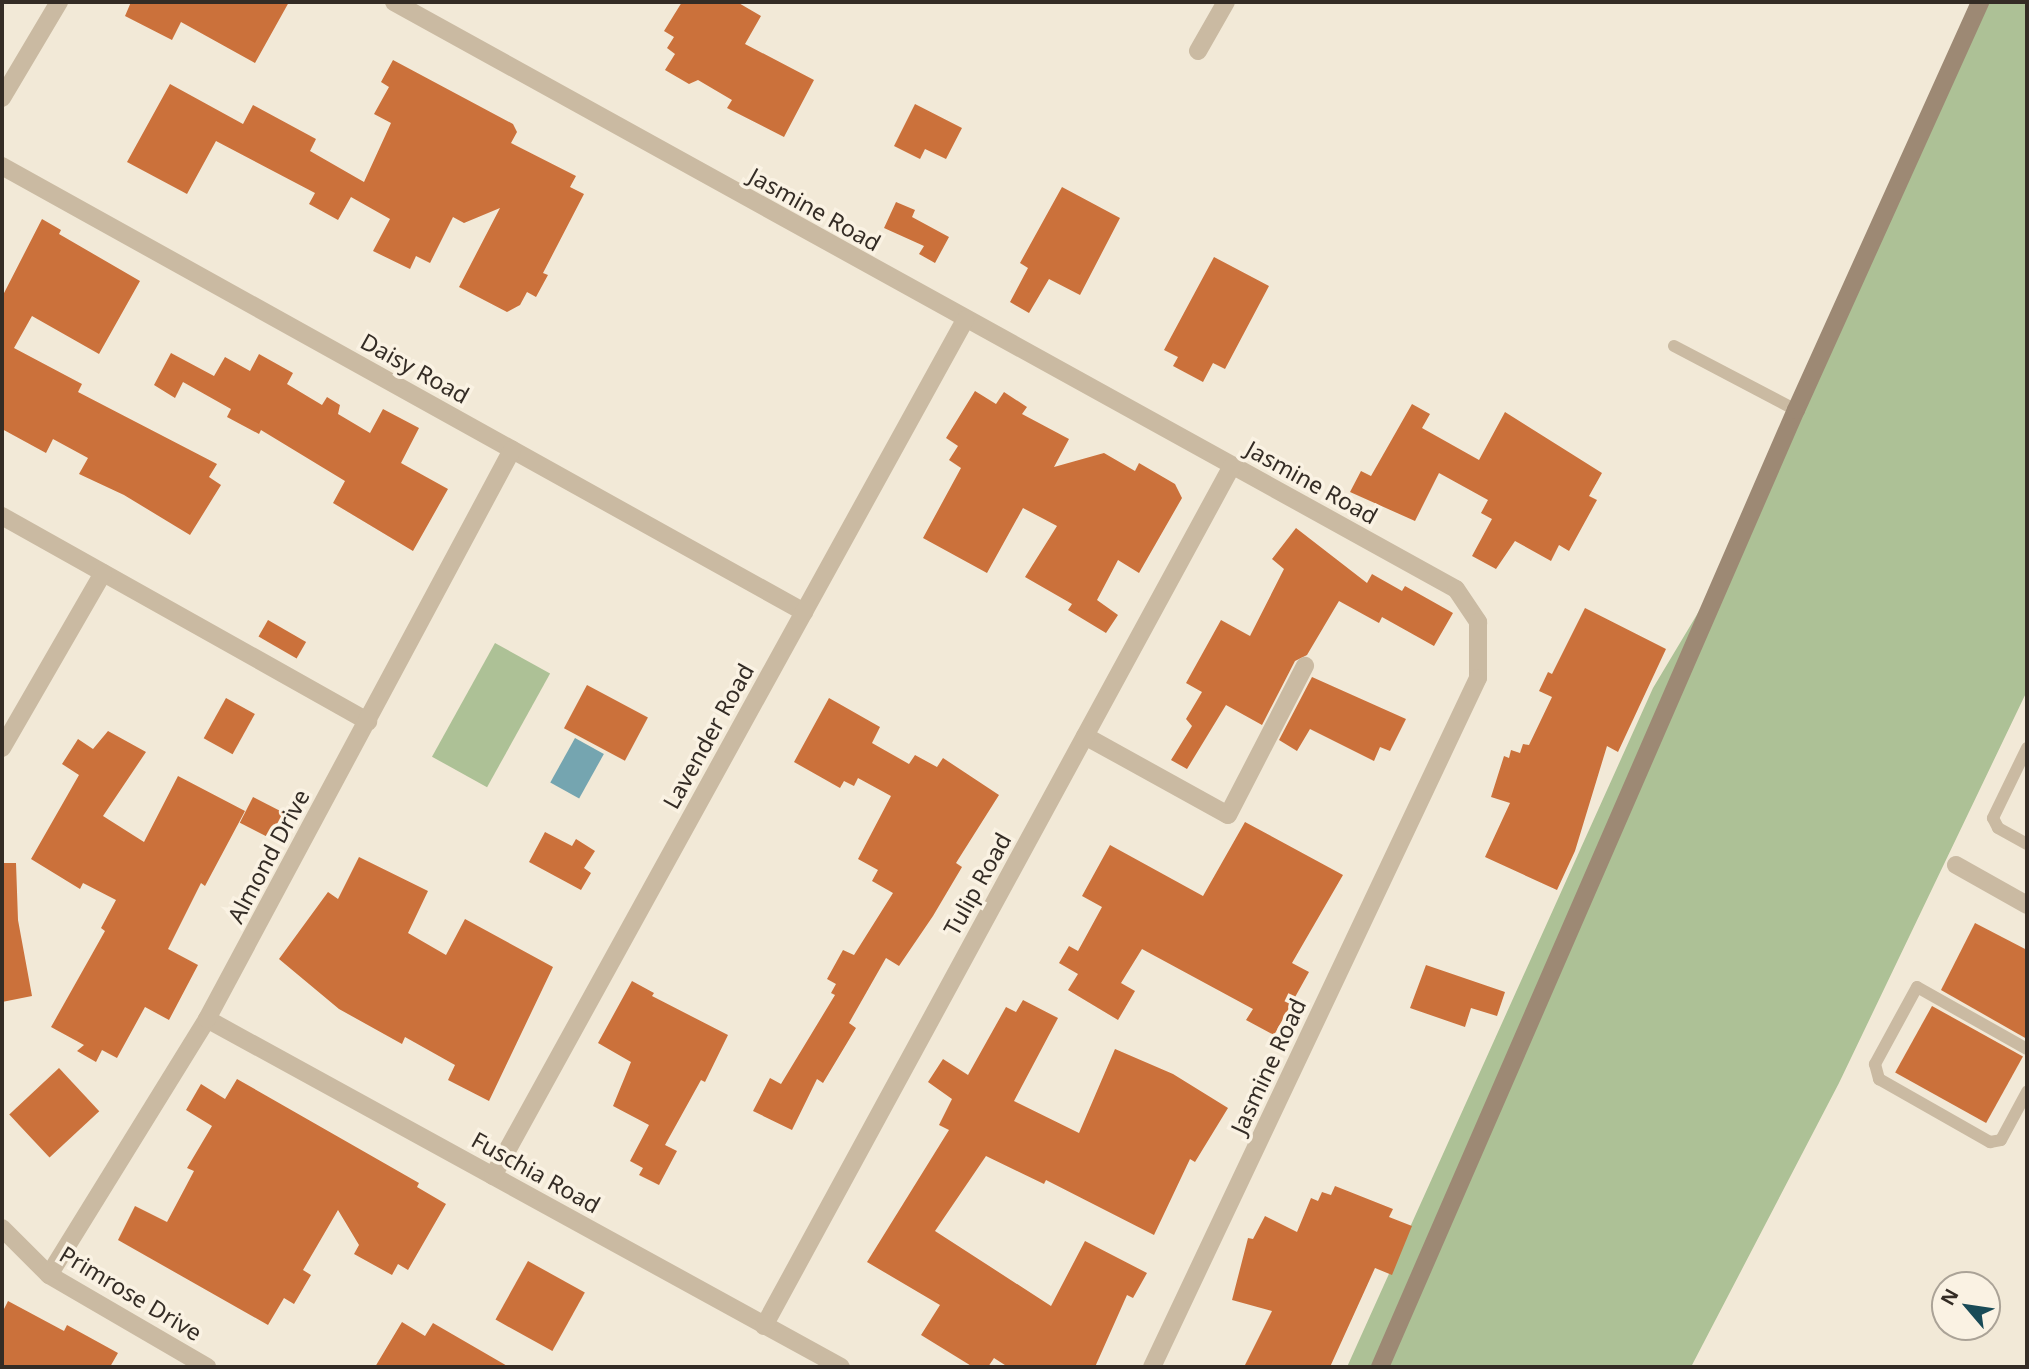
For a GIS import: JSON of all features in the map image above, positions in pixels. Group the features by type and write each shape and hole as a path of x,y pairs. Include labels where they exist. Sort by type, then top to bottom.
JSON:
{"street":[{"path":"2,98 59,2"},
{"name":"Jasmine Road","path":"394,2 1456,589 1478,622 1478,678 1153,1367"},
{"path":"1198,51 1226,2"},
{"path":"1380,1367 1796,410 1980,2"},
{"name":"Daisy Road","path":"2,166 804,612"},
{"name":"Lavender Road","path":"493,1176 965,320"},
{"name":"Almond Drive","path":"49,1275 207,1019 512,450"},
{"name":"Tulip Road","path":"764,1326 1232,466"},
{"path":"2,516 368,721"},
{"path":"2,748 103,573"},
{"path":"1085,736 1228,815 1305,666"},
{"path":"1956,865 2027,905"},
{"name":"Fuschia Road","path":"207,1019 841,1367"},
{"name":"Primrose Drive","path":"2,1228 49,1275 207,1367"}],"lane":[{"path":"1674,346 1796,410"},
{"path":"2027,748 1993,818 1998,828 2027,844"},
{"path":"2027,1049 1917,987 1875,1064 1879,1079 1990,1142 2001,1140 2027,1092"}],"green space":[{"path":"1980,2 2027,2 2027,691 1839,1083 1691,1367 1347,1367 1653,688 1750,526"},
{"path":"495,643 550,674 487,787 432,757"}],"water":[{"path":"575,738 604,754 579,799 550,783"}],"building":[{"path":"131,2 289,2 255,63 181,22 172,40 125,16"},
{"path":"682,2 737,2 761,16 745,44 814,80 784,137 727,108 732,100 698,80 689,84 665,70 675,54 667,48 674,37 664,31"},
{"path":"393,60 513,124 517,132 511,143 576,176 570,187 584,194 543,273 548,275 536,297 527,292 520,305 507,312 459,287 500,208 464,223 453,217 430,263 416,256 410,269 373,251 390,219 351,197 338,220 309,204 315,193 216,141 187,194 127,162 170,84 243,124 253,105 316,139 310,151 364,182 391,123 374,114 389,87 381,82"},
{"path":"915,104 962,128 946,159 925,149 920,159 894,146"},
{"path":"1062,187 1120,218 1080,295 1049,279 1029,313 1010,302 1028,268 1020,263"},
{"path":"896,202 915,210 912,217 949,237 935,263 919,254 924,246 884,228"},
{"path":"42,219 61,230 59,234 140,281 99,354 32,316 14,348 82,384 78,392 217,464 209,477 221,485 190,535 124,495 79,474 88,458 53,439 46,453 2,429 2,297"},
{"path":"1214,257 1269,286 1225,369 1213,363 1203,382 1173,366 1178,357 1164,350"},
{"path":"171,353 214,376 225,357 250,371 259,354 293,373 287,384 322,405 327,397 340,405 338,414 370,433 383,409 419,428 401,463 448,489 413,551 333,503 345,481 261,430 259,434 227,417 231,409 183,382 175,398 154,385"},
{"path":"975,391 996,404 1004,392 1027,407 1022,414 1069,439 1054,467 1104,453 1135,471 1139,463 1175,484 1182,498 1139,573 1118,560 1097,600 1118,615 1106,633 1068,610 1072,604 1025,577 1057,526 1023,508 987,573 923,538 961,468 949,460 958,446 946,438"},
{"path":"1412,404 1430,414 1422,428 1479,460 1505,412 1602,473 1589,496 1597,500 1569,551 1559,545 1551,561 1515,541 1496,569 1472,556 1492,519 1481,513 1488,500 1439,473 1415,521 1350,492 1361,471 1371,476"},
{"path":"1296,528 1367,583 1372,574 1402,591 1405,586 1453,613 1434,646 1382,617 1379,623 1339,601 1307,655 1295,661 1262,725 1226,705 1187,769 1171,760 1192,726 1186,719 1202,692 1186,683 1221,620 1250,636 1284,569 1272,559"},
{"path":"1585,608 1666,649 1618,752 1607,746 1575,851 1557,890 1485,857 1510,803 1491,797 1504,756 1509,758 1511,750 1520,753 1523,744 1529,745 1552,697 1539,691 1548,672 1552,674"},
{"path":"268,620 306,642 297,658 258,636"},
{"path":"1312,677 1406,719 1390,751 1380,747 1374,761 1310,729 1297,751 1279,740"},
{"path":"587,685 648,717 625,761 564,728"},
{"path":"226,698 255,714 233,754 204,738"},
{"path":"829,698 880,727 872,743 909,764 915,755 937,767 943,758 999,795 956,863 962,867 899,966 886,958 849,1023 856,1028 823,1083 817,1079 792,1130 753,1111 770,1078 781,1084 835,995 831,993 836,984 827,979 843,950 854,955 893,893 872,881 878,870 858,859 891,796 858,778 854,786 844,781 840,788 794,762"},
{"path":"108,731 146,752 103,816 144,842 178,776 245,811 205,886 201,883 168,949 198,965 169,1020 145,1007 117,1058 102,1050 96,1062 77,1051 84,1045 51,1027 105,931 101,928 116,900 83,883 80,889 31,859 79,775 62,764 78,739 93,749"},
{"path":"253,797 284,813 271,839 240,823"},
{"path":"1245,822 1343,875 1292,963 1309,972 1274,1035 1246,1020 1253,1009 1142,949 1121,983 1135,991 1118,1020 1068,990 1078,974 1059,963 1069,946 1078,951 1102,907 1082,896 1110,845 1203,896"},
{"path":"545,832 572,846 576,839 595,851 584,868 591,873 581,890 529,862"},
{"path":"359,857 428,891 408,933 446,955 465,919 553,967 489,1101 448,1080 455,1065 405,1037 402,1044 339,1009 279,959 328,892 338,899"},
{"path":"2,863 16,863 18,920 32,996 2,1002"},
{"path":"1975,923 2027,950 2027,1039 1941,990"},
{"path":"1426,965 1505,992 1497,1016 1471,1008 1465,1027 1410,1008"},
{"path":"632,981 654,993 652,996 728,1035 705,1082 701,1080 665,1145 677,1151 659,1185 639,1175 643,1168 630,1161 649,1125 613,1106 631,1062 598,1043"},
{"path":"1023,1000 1058,1018 1014,1101 1079,1133 1115,1049 1173,1074 1228,1108 1195,1162 1190,1159 1154,1235 1046,1180 1044,1184 986,1156 935,1231 1051,1306 1085,1241 1147,1273 1133,1298 1127,1295 1095,1367 1008,1367 994,1358 988,1367 973,1367 921,1335 940,1305 867,1262 949,1130 939,1125 952,1099 928,1082 943,1059 968,1075 1006,1007 1016,1012"},
{"path":"1932,1006 2023,1056 1986,1123 1895,1072"},
{"path":"59,1068 99,1111 50,1158 9,1114"},
{"path":"237,1079 419,1183 417,1187 446,1204 408,1270 398,1264 392,1275 354,1254 359,1245 338,1210 303,1270 311,1275 294,1304 284,1298 268,1325 118,1240 135,1206 167,1222 194,1171 187,1168 212,1126 186,1110 201,1084 225,1099"},
{"path":"1335,1186 1393,1209 1389,1217 1412,1226 1392,1275 1375,1268 1330,1367 1244,1367 1272,1311 1232,1300 1248,1238 1253,1239 1265,1216 1297,1232 1311,1198 1318,1201 1322,1192 1331,1195"},
{"path":"528,1261 585,1293 552,1351 496,1320"},
{"path":"8,1301 64,1331 67,1325 118,1353 110,1367 2,1367 2,1313"},
{"path":"402,1322 425,1336 433,1323 509,1367 375,1367"}]}
